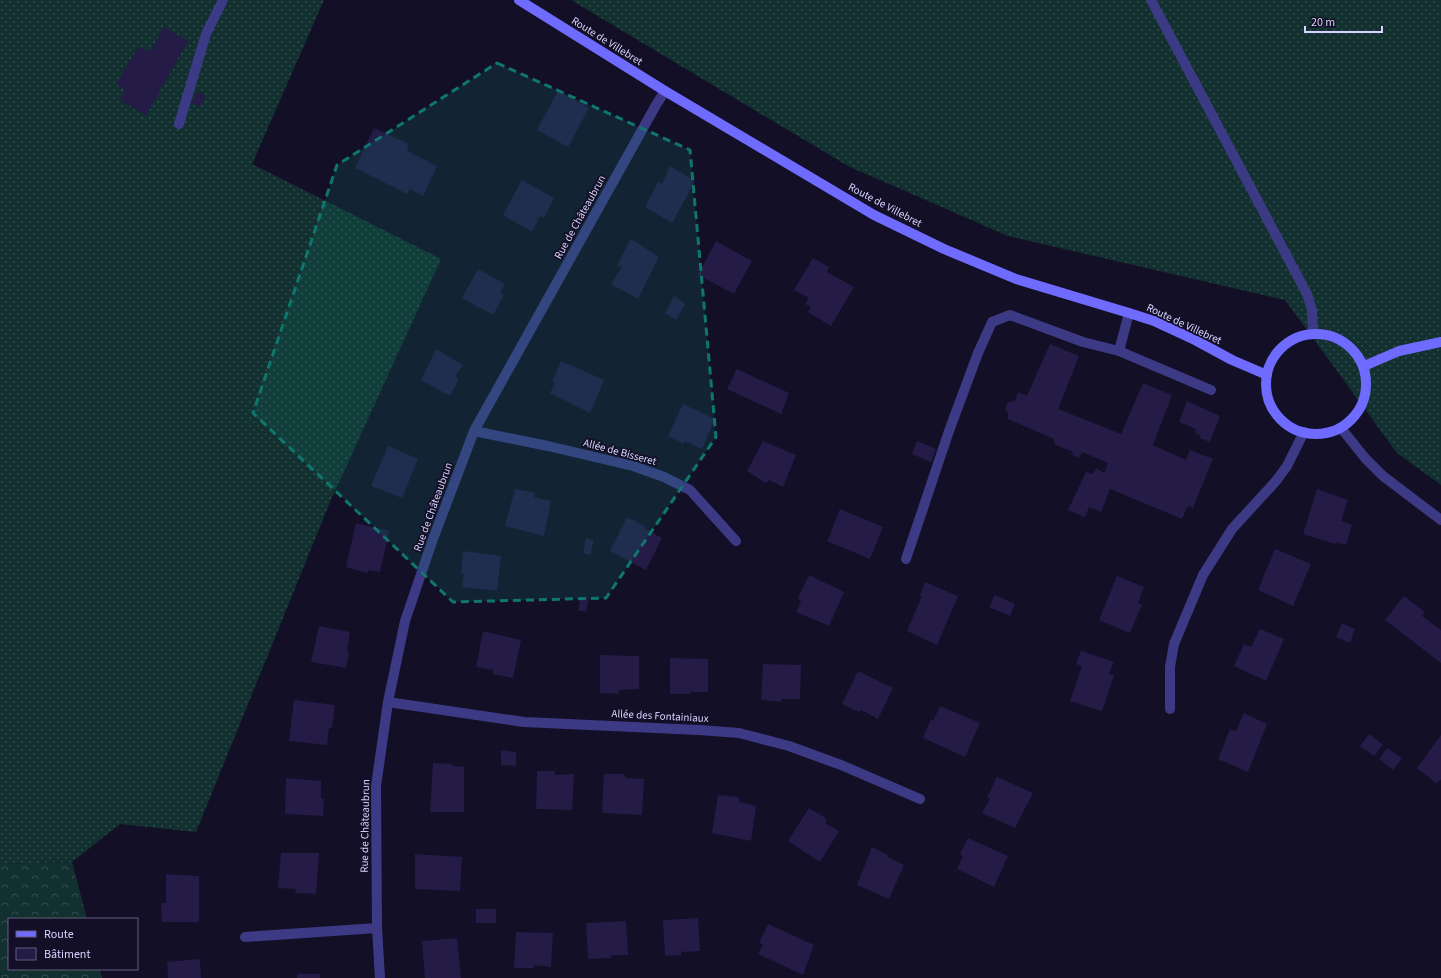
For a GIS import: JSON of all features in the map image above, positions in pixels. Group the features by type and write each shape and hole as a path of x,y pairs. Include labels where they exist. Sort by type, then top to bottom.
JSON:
{"main road":[{"name":"Route de Villebret","path":"519,0 665,91 874,215 944,249 1016,279 1154,322 1232,360 1267,374"},
{"path":"1313,333 1329,335 1344,341 1356,352 1364,366 1367,384 1363,401 1354,416 1341,428 1328,433 1314,434 1289,426 1273,409 1268,398 1266,386 1267,374 1272,359 1283,346 1297,337 1313,333"},
{"path":"1364,366 1399,351 1441,342"}],"street":[{"path":"179,124 206,34 223,0"},
{"path":"1151,0 1307,294 1312,310 1313,333"},
{"name":"Rue de Châteaubrun","path":"380,978 377,928 376,786 388,702 406,621 433,539 474,431 665,91"},
{"path":"1119,351 1129,313"},
{"path":"906,559 949,431 978,353 992,322 1010,315 1082,342 1119,351 1211,390"},
{"path":"1341,428 1365,458 1383,476 1441,520"},
{"name":"Allée de Bisseret","path":"474,431 633,466 664,477 690,490 736,541"},
{"path":"1170,710 1170,667 1174,644 1203,574 1232,529 1276,481 1287,466 1304,432"},
{"name":"Allée des Fontainiaux","path":"388,702 524,722 739,733 789,746 841,765 920,799"},
{"path":"245,937 377,928"}],"highlighted area":[{"path":"497,63 690,150 716,437 606,598 453,602 253,413 337,165"}],"green space":[{"path":"0,0 324,0 252,164 441,259 330,502 196,832 120,824 72,862 0,864"},
{"path":"571,0 1441,0 1441,485 1397,453 1285,300 1008,236 848,166"},
{"path":"72,862 87,918 8,918 8,970 100,970 102,978 0,978 0,864"}],"building":[{"path":"164,27 188,41 146,116 120,100 125,90 116,84 139,46 150,52"},
{"path":"198,91 206,96 199,107 191,103"},
{"path":"558,91 589,108 568,147 537,130"},
{"path":"374,128 409,144 407,151 437,166 423,196 410,189 407,194 355,168"},
{"path":"670,166 695,181 672,223 645,207 658,182 662,184"},
{"path":"522,180 554,198 544,218 540,216 532,232 503,215"},
{"path":"631,239 659,257 638,299 611,284 622,267 617,265"},
{"path":"716,241 752,261 734,294 698,275"},
{"path":"813,258 829,267 827,272 854,287 831,326 808,312 811,307 805,304 809,298 794,290"},
{"path":"478,269 505,284 500,293 504,295 493,315 462,298"},
{"path":"674,296 685,304 676,320 665,313"},
{"path":"1050,344 1079,356 1058,409 1121,434 1143,383 1172,395 1153,445 1186,460 1190,450 1213,459 1193,508 1188,506 1182,519 1110,489 1101,512 1089,507 1085,517 1068,510 1086,472 1093,474 1096,468 1104,473 1108,463 1082,452 1079,458 1071,454 1073,452 1054,444 1054,439 1008,419 1008,413 1005,409 1008,402 1015,401 1018,392 1027,396"},
{"path":"436,349 463,365 455,377 459,379 450,396 421,380"},
{"path":"561,361 604,380 590,413 550,393 555,383 552,382"},
{"path":"737,369 789,393 781,414 727,389"},
{"path":"1187,401 1220,416 1210,442 1199,438 1201,436 1195,433 1196,429 1179,422"},
{"path":"683,404 715,419 702,449 685,441 684,444 668,436"},
{"path":"763,441 796,455 783,487 769,480 766,483 747,471"},
{"path":"917,441 936,449 931,462 912,454"},
{"path":"388,446 418,459 402,498 371,486"},
{"path":"515,489 535,493 534,497 551,501 544,536 505,526"},
{"path":"1317,489 1348,500 1341,521 1352,525 1346,545 1336,542 1335,544 1303,534"},
{"path":"840,509 883,527 870,559 827,541"},
{"path":"627,517 645,526 644,528 662,538 646,570 610,551"},
{"path":"356,523 389,531 380,572 369,570 367,573 346,567"},
{"path":"586,538 594,540 590,555 583,553"},
{"path":"1275,549 1311,564 1293,606 1258,590"},
{"path":"463,551 501,556 497,591 462,587 464,574 461,574"},
{"path":"809,575 844,592 829,626 796,612 801,601 798,598"},
{"path":"1117,576 1144,587 1138,603 1142,605 1130,633 1099,620"},
{"path":"925,582 958,596 937,645 907,631 922,596 920,595"},
{"path":"995,595 1015,604 1010,616 989,607"},
{"path":"1404,596 1425,612 1422,616 1441,630 1441,663 1385,620"},
{"path":"581,597 589,598 586,612 578,610"},
{"path":"1342,623 1355,629 1350,643 1336,637"},
{"path":"319,626 350,632 347,651 349,652 346,668 311,662"},
{"path":"1260,629 1284,639 1266,681 1234,666 1244,644 1251,647"},
{"path":"483,631 521,640 513,678 493,674 493,670 476,667"},
{"path":"1081,651 1114,662 1109,674 1114,675 1102,711 1070,701 1082,666 1076,664"},
{"path":"600,655 639,656 639,689 619,690 619,694 600,693"},
{"path":"670,658 708,659 708,692 670,694"},
{"path":"763,664 801,665 800,699 781,699 782,702 761,700"},
{"path":"858,671 893,688 878,719 861,710 859,712 842,704"},
{"path":"294,700 335,705 332,728 329,728 327,745 289,741"},
{"path":"940,706 980,723 965,757 923,738 931,719 933,721"},
{"path":"1244,713 1267,724 1248,772 1218,759 1230,729 1236,731"},
{"path":"1369,734 1383,745 1374,756 1360,746"},
{"path":"1441,735 1441,780 1436,783 1417,768"},
{"path":"1387,748 1402,758 1393,770 1379,759"},
{"path":"501,750 516,752 516,766 501,765"},
{"path":"433,763 452,764 453,766 464,767 464,812 430,812"},
{"path":"537,771 555,771 555,775 574,774 572,810 536,809"},
{"path":"604,774 624,774 626,778 644,779 642,815 602,813"},
{"path":"997,777 1033,793 1015,828 982,813 990,799 987,798"},
{"path":"286,778 321,781 321,799 324,799 323,816 285,814"},
{"path":"718,795 739,797 739,802 756,806 751,841 712,833"},
{"path":"809,808 827,819 825,823 839,831 820,862 788,841"},
{"path":"968,838 1008,856 994,887 957,869 963,856 960,854"},
{"path":"872,847 888,855 887,857 904,865 889,899 857,885"},
{"path":"281,853 319,853 316,894 295,893 296,889 278,888"},
{"path":"415,854 462,857 460,891 415,889"},
{"path":"166,874 199,876 199,922 162,922 161,903 166,903"},
{"path":"476,909 496,909 496,923 476,923"},
{"path":"698,918 700,951 681,952 681,955 665,956 663,920"},
{"path":"626,921 628,955 612,955 611,958 588,959 586,923"},
{"path":"768,924 814,945 803,975 758,954 763,945 759,943"},
{"path":"516,932 553,933 551,967 534,965 534,968 514,968"},
{"path":"457,938 461,978 425,978 422,941"},
{"path":"200,959 201,978 168,978 167,962"},
{"path":"297,974 320,974 320,978 297,978"}]}
